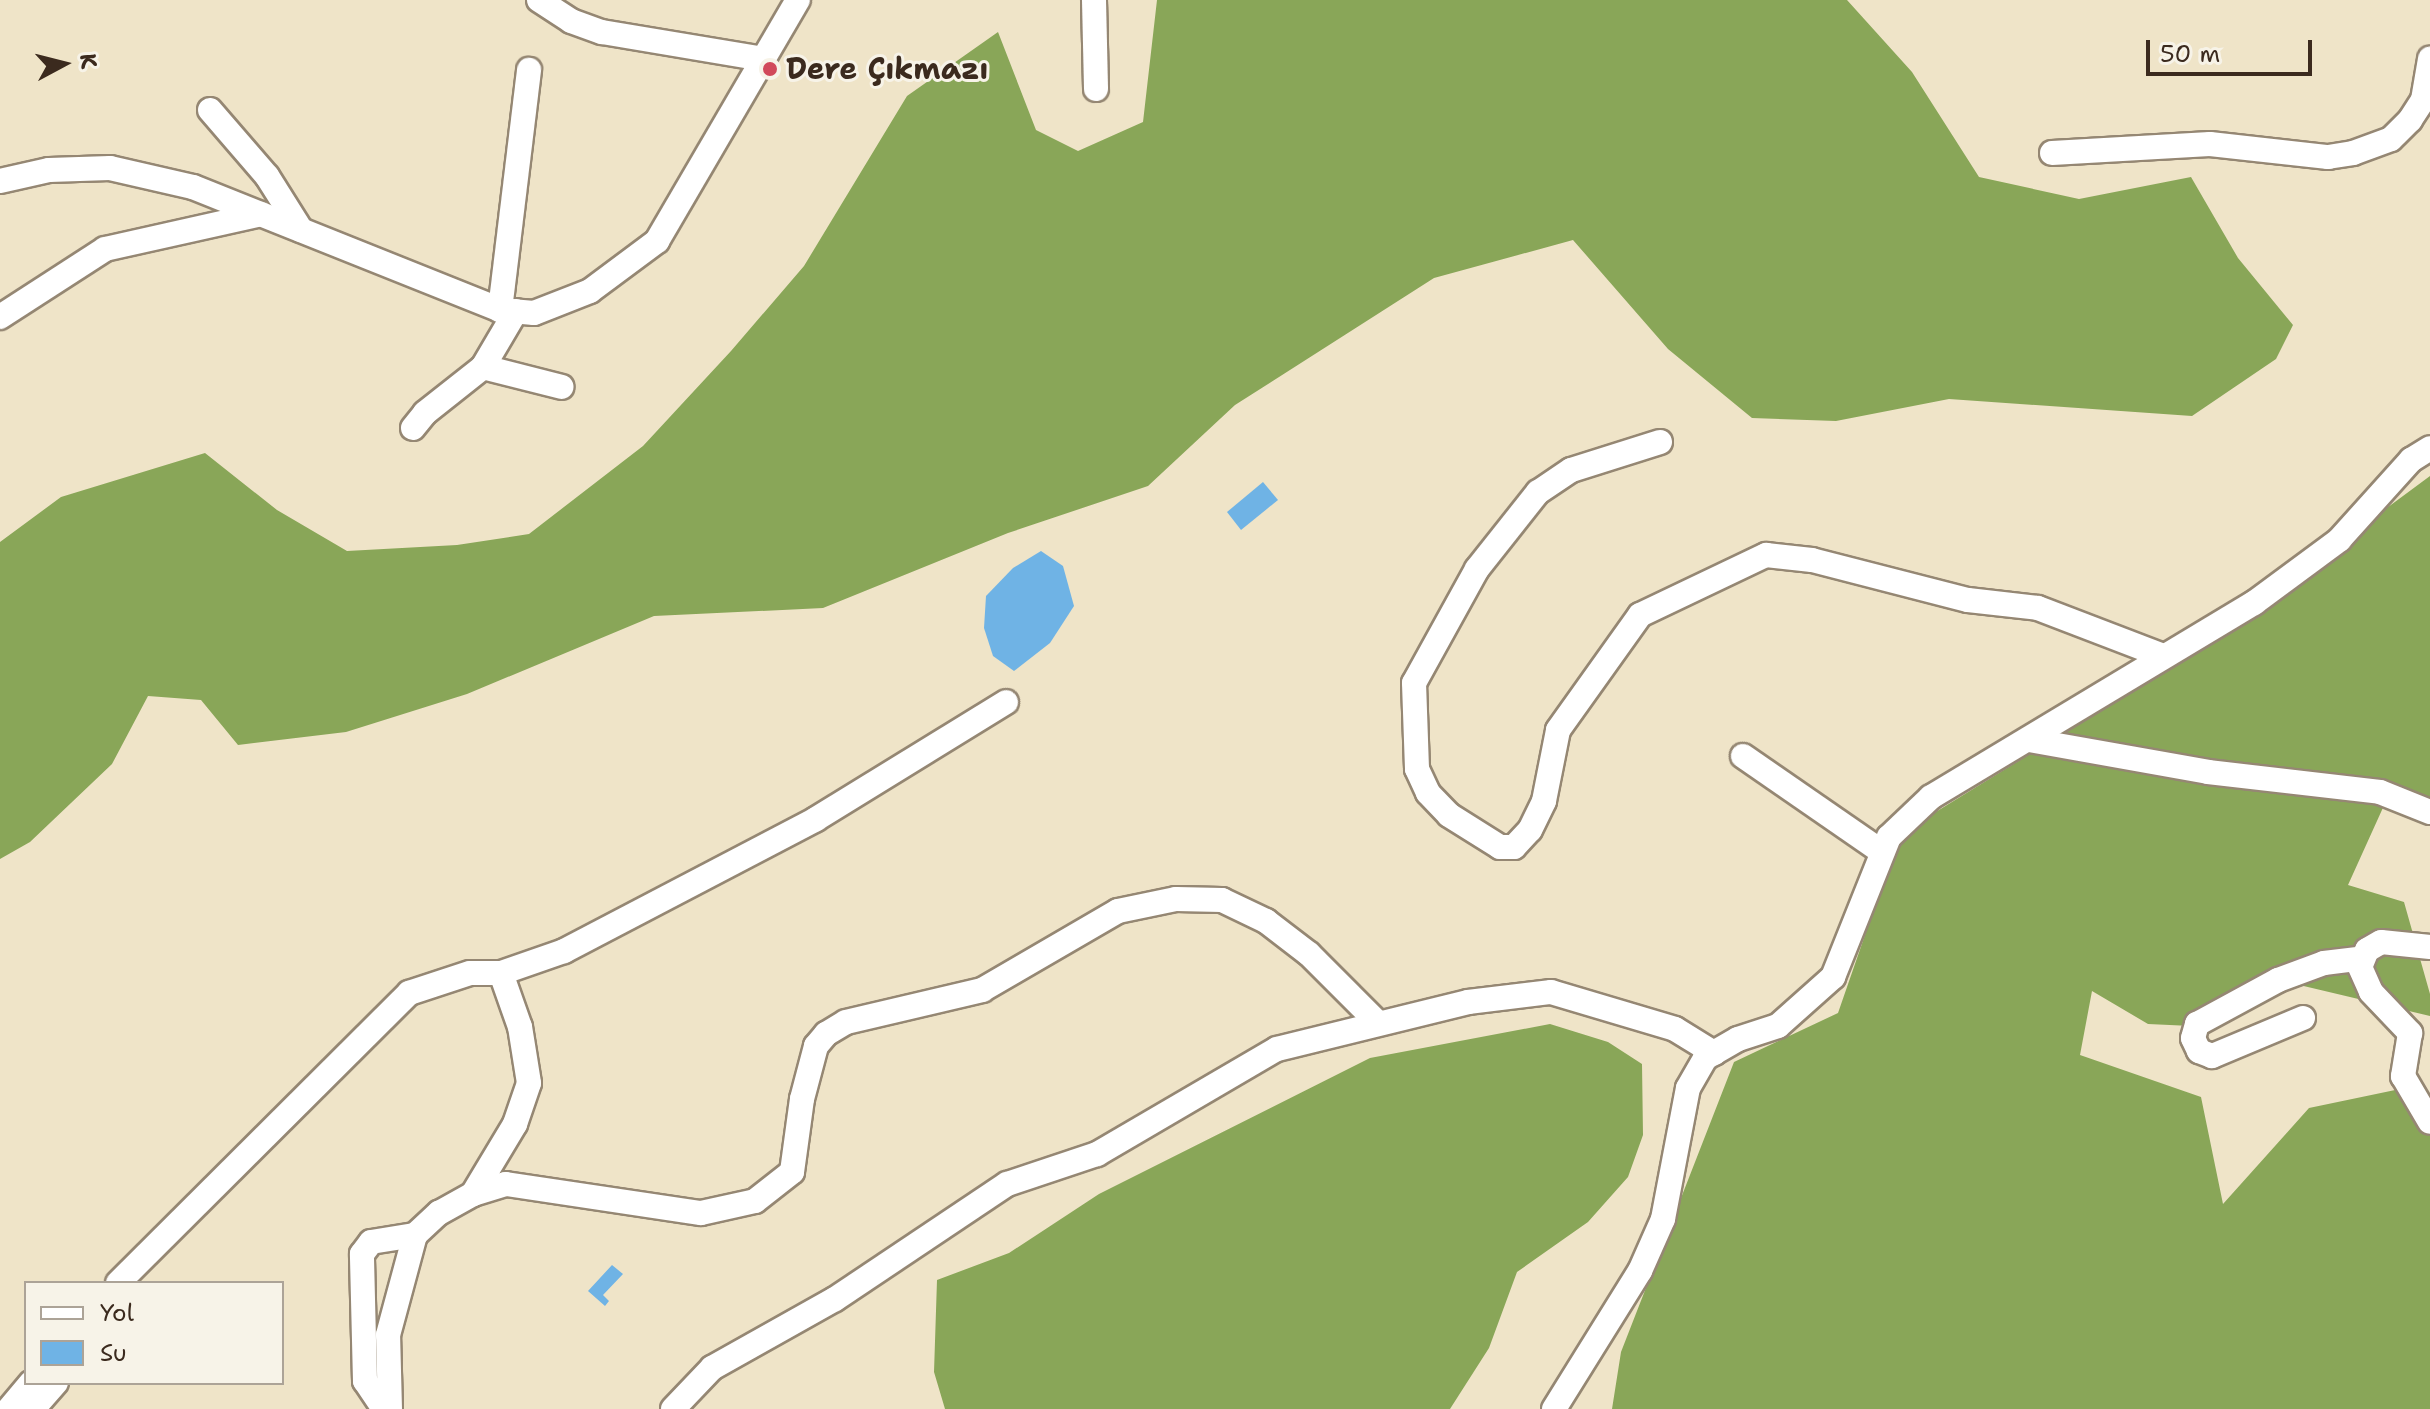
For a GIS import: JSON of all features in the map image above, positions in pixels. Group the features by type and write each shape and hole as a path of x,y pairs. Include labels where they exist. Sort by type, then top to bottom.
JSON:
{"street":[{"path":"539,0 571,21 602,32 763,59"},
{"path":"0,181 49,170 110,168 193,187 508,311 534,313 590,291 657,241 798,0"},
{"path":"1094,0 1096,89"},
{"path":"2052,153 2210,144 2328,157 2353,153 2391,139 2410,120 2423,100 2430,59"},
{"path":"413,428 425,413 483,367 508,311 529,70"},
{"path":"210,110 267,176 301,230"},
{"path":"0,317 105,249 261,214"},
{"path":"483,367 562,387"},
{"path":"1660,442 1571,470 1538,492 1477,569 1414,683 1417,769 1428,793 1449,815 1500,847 1514,847 1530,830 1544,801 1558,730 1640,615 1766,555 1812,560 1968,600 2038,608 2103,629 2163,656"},
{"path":"1554,1409 1651,1245 1666,1206 1688,1088 1714,1053 1778,1026 1833,977 1889,837 1931,797 2254,603 2339,540 2411,460 2430,448"},
{"path":"120,1281 409,993 470,973 501,973 564,951 816,819 1006,702"},
{"path":"2029,740 2208,772 2380,792 2430,812"},
{"path":"1743,756 1882,852"},
{"path":"387,1409 388,1335 415,1235 439,1213 473,1194 506,1184 701,1213 755,1201 792,1172 802,1099 816,1046 826,1034 846,1022 982,990 1083,927 1118,911 1176,899 1222,900 1266,921 1377,1022"},
{"path":"2303,1018 2212,1056 2199,1051 2193,1038 2197,1024 2278,980 2324,963 2362,958 2381,942 2430,947"},
{"path":"2362,958 2362,978 2410,1033 2403,1076 2430,1122"},
{"path":"473,1194 515,1124 529,1083 520,1027 501,973"},
{"path":"673,1409 712,1368 835,1299 1007,1184 1097,1154 1277,1049 1468,1002 1551,992 1675,1029 1714,1053"},
{"path":"387,1409 365,1381 362,1254 371,1242 415,1235"},
{"path":"9,1409 29,1385"},
{"path":"33,1409 54,1385"}],"green space":[{"path":"1157,0 1847,0 1912,72 1979,177 2079,199 2191,177 2238,258 2293,325 2276,359 2192,416 1949,399 1836,421 1752,418 1668,349 1573,240 1434,278 1235,405 1148,486 1008,533 823,608 654,616 467,694 346,732 238,745 201,700 148,696 112,764 30,842 0,859 0,542 61,497 205,453 277,510 347,551 457,545 529,534 643,446 731,351 804,266 907,96 998,32 1036,130 1078,151 1143,122"},
{"path":"2430,476 2430,810 2391,790 2348,885 2404,902 2430,994 2430,1016 2291,983 2213,1027 2148,1024 2092,991 2080,1055 2201,1097 2223,1204 2309,1108 2400,1089 2430,1132 2430,1409 1612,1409 1621,1352 1734,1062 1838,1013 1900,834 2176,664"},
{"path":"1550,1024 1608,1042 1642,1064 1643,1135 1628,1177 1588,1222 1517,1272 1489,1348 1450,1409 945,1409 934,1372 937,1280 1009,1253 1099,1194 1370,1058"}],"water":[{"path":"1263,482 1278,500 1241,530 1227,512"},
{"path":"1041,551 1063,566 1074,606 1050,643 1014,671 993,656 984,628 986,596 1013,568"},
{"path":"612,1265 623,1274 603,1295 609,1301 605,1306 588,1291"}],"place":[{"name":"Dere Çıkmazı","path":"770,69"}]}
